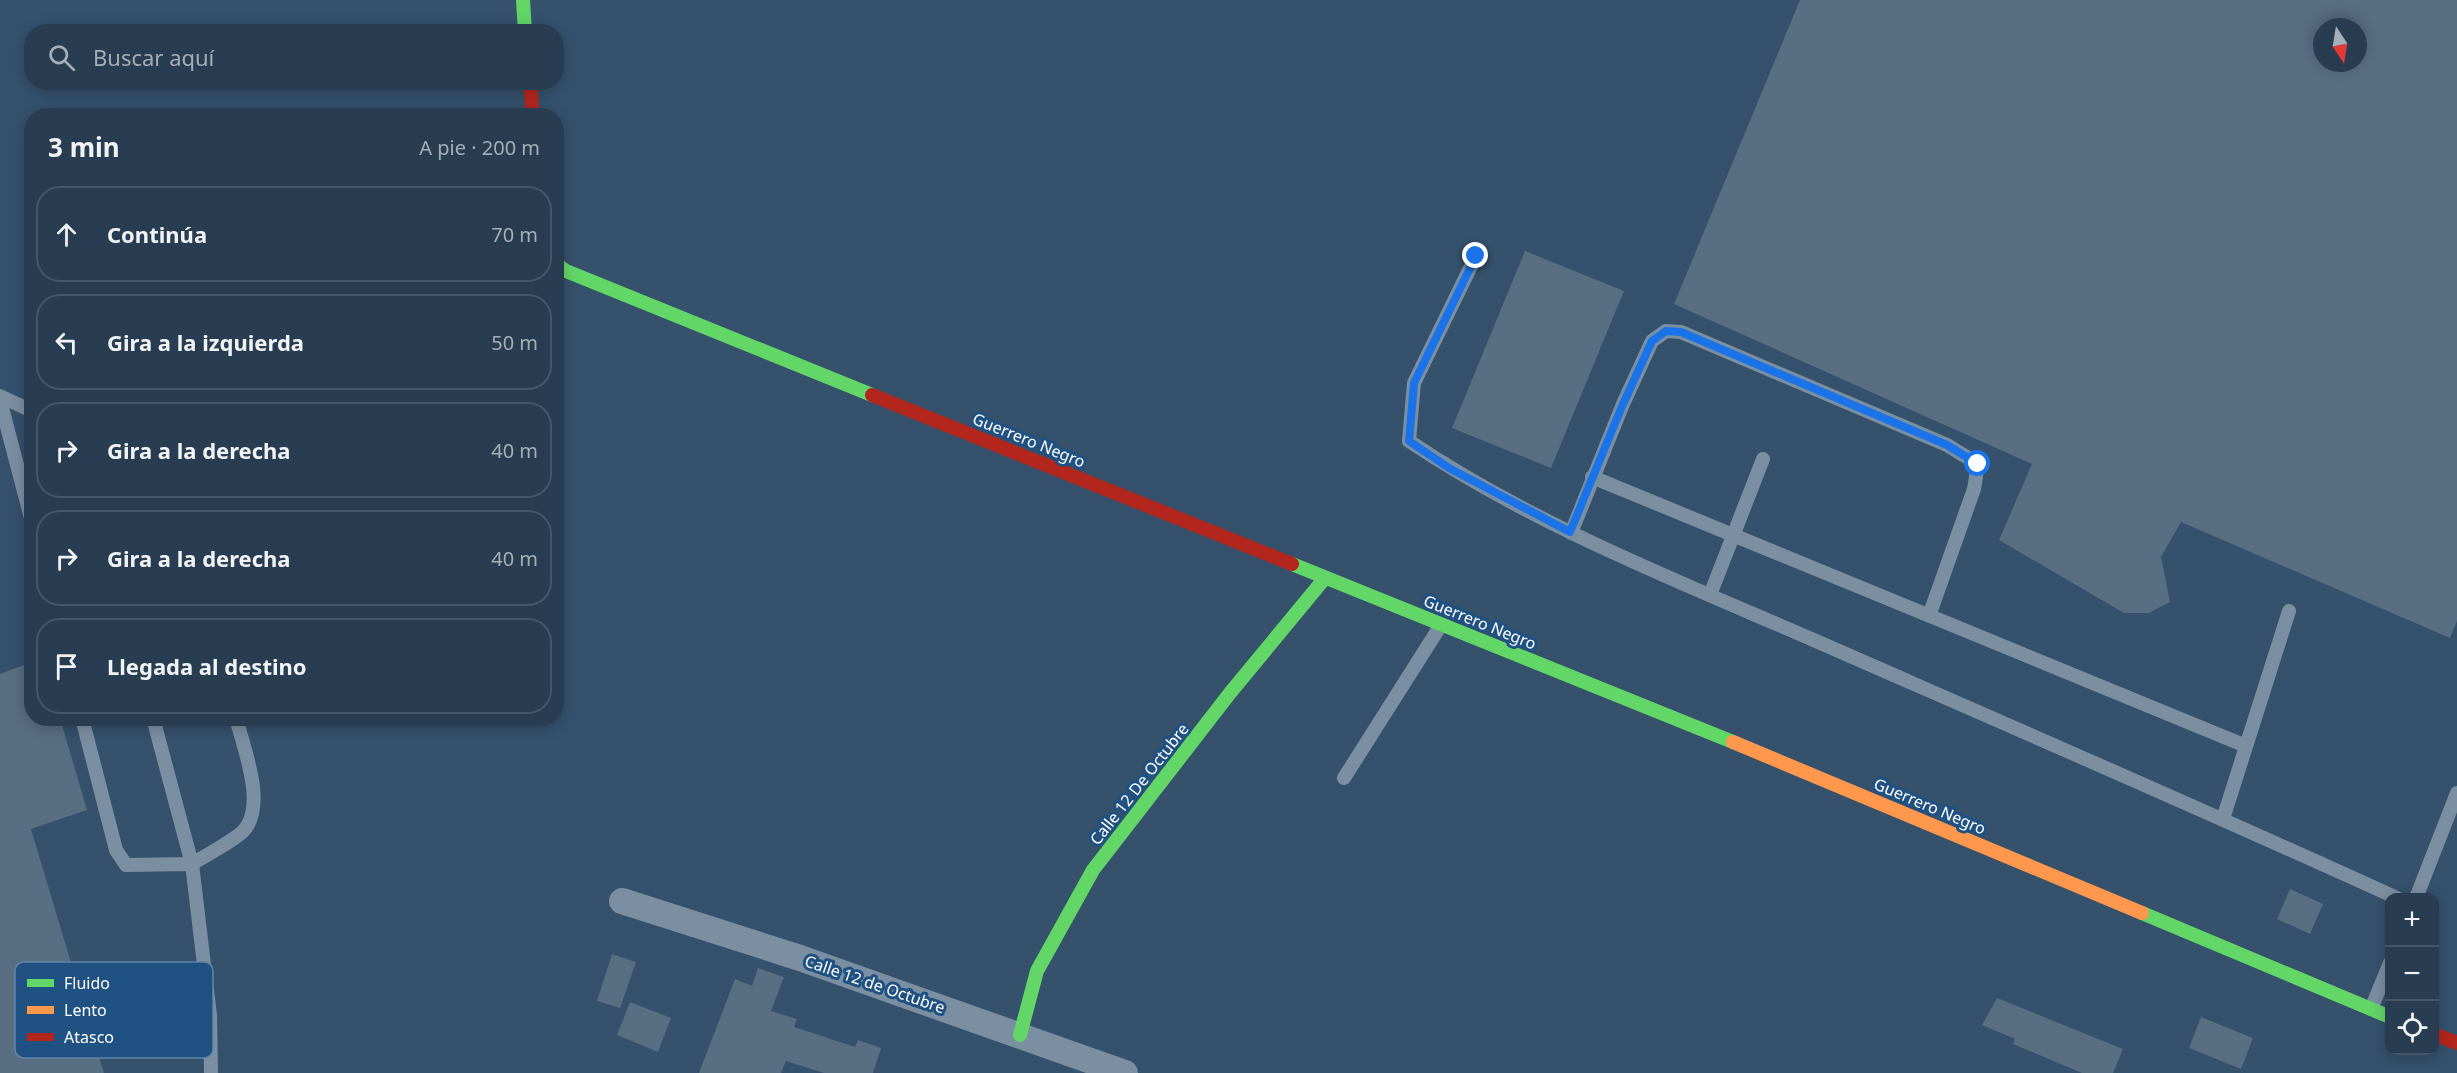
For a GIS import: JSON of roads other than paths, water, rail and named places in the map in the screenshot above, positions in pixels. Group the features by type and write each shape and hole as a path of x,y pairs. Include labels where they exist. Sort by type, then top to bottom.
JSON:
{"street":[{"path":"523,0 524,24"},
{"path":"531,90 532,108"},
{"name":"Guerrero Negro","path":"564,268 1798,768 2385,1015"},
{"name":"Calle 12 De Octubre","path":"1020,1035 1037,971 1093,870 1230,693 1325,578"},
{"name":"Calle 12 de Octubre","path":"622,901 801,958 1125,1073"},
{"path":"2439,1036 2457,1043"}],"lane":[{"path":"1476,256 1414,383 1409,441 1449,468 1570,532 2388,893"},
{"path":"1570,532 1652,341 1666,331 1681,332 1947,445 1978,464 1974,489 1929,616"},
{"path":"0,398 24,408"},
{"path":"0,398 24,491"},
{"path":"1710,595 1735,536 1763,459"},
{"path":"1592,477 2246,746"},
{"path":"2223,819 2289,611"},
{"path":"1344,778 1441,625"},
{"path":"84,726 116,850 126,866 192,864 242,833 254,816 255,795 238,726"},
{"path":"155,726 192,864 204,962"},
{"path":"2418,893 2457,793"},
{"path":"2372,1009 2385,976"},
{"path":"211,1058 211,1073"}]}
